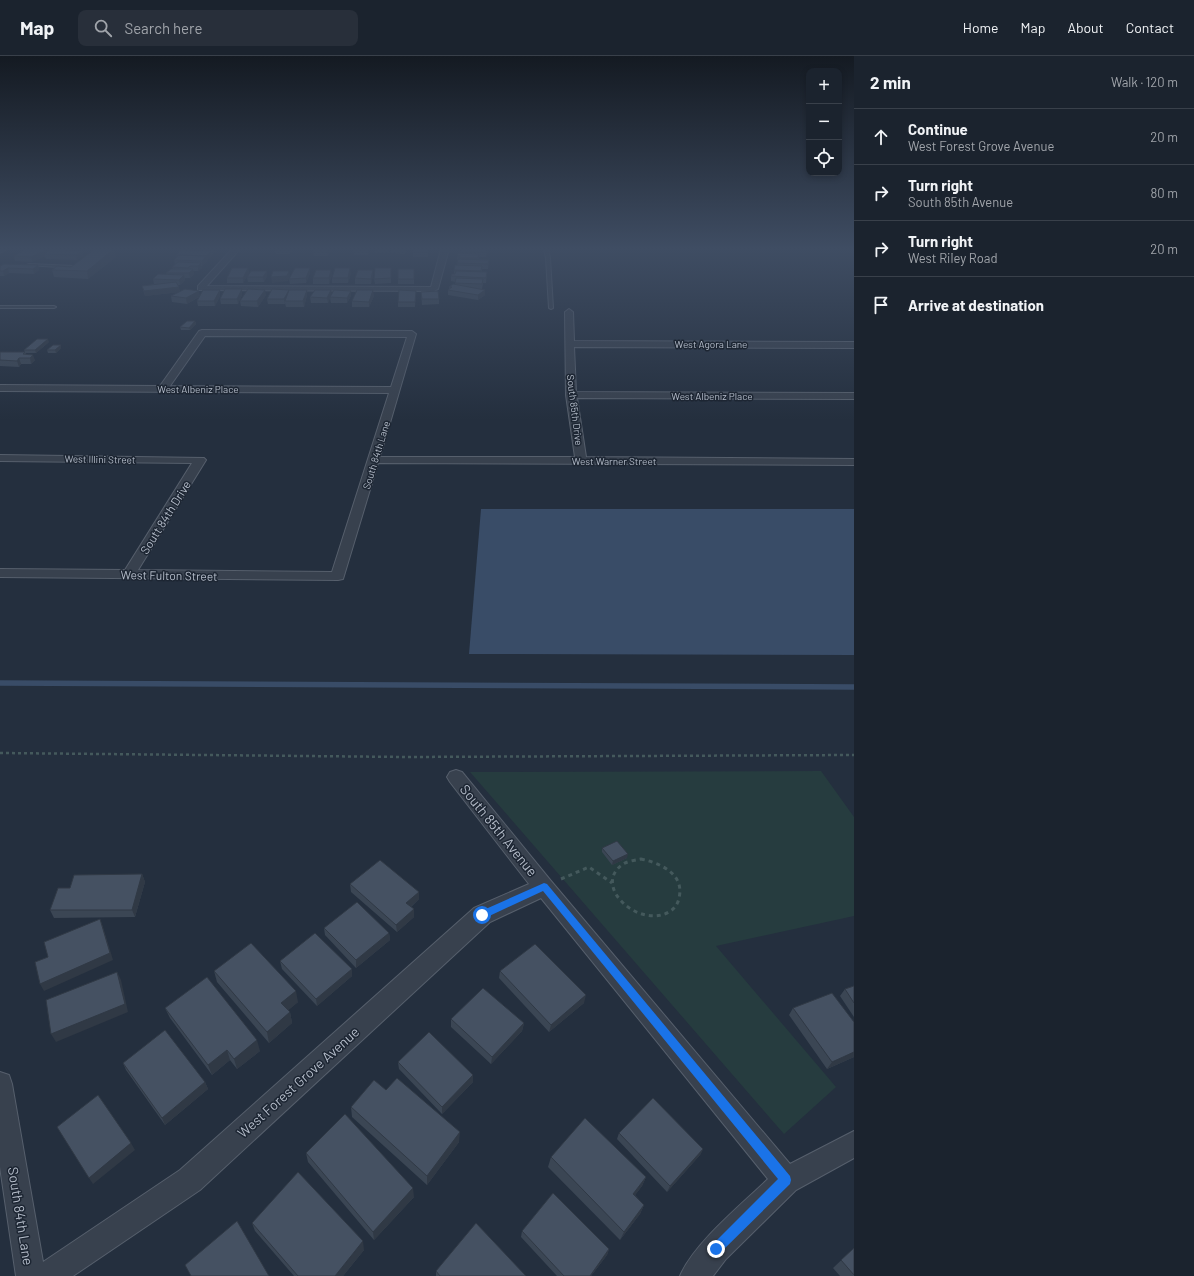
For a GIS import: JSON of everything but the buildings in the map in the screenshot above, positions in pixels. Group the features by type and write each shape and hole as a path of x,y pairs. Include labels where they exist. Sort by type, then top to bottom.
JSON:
{"street":[{"name":"South 85th Drive","path":"569,312 571,395 581,460"},
{"name":"South 84th Lane","path":"163,389 202,332 412,334 338,576"},
{"name":"West Agora Lane","path":"569,344 854,345"},
{"name":"West Albeniz Place","path":"0,388 396,390"},
{"name":"West Albeniz Place","path":"571,395 854,396"},
{"name":"West Illini Street","path":"0,458 200,460"},
{"name":"Soutt 84th Drive","path":"129,574 200,460"},
{"name":"West Warner Street","path":"374,460 854,462"},
{"name":"West Fulton Street","path":"0,573 338,576"},
{"name":"South 85th Avenue","path":"456,777 544,887 786,1180"},
{"name":"West Forest Grove Avenue","path":"48,1276 190,1180 482,915 544,887"},
{"name":"South 84th Lane","path":"0,1084 31,1276"},
{"path":"695,1276 716,1249 786,1180 854,1144"}],"lane":[{"path":"0,307 54,307"}],"path":[{"path":"0,753 407,757 854,755"},
{"path":"544,887 589,867 612,883 614,893 626,908 635,913 647,916 662,916 672,911 679,902 681,893 679,884 673,874 659,863 653,861 636,859 622,864 616,869 612,883"}],"green space":[{"path":"821,771 854,817 854,916 716,946 836,1087 784,1134 470,772"}],"water":[{"path":"481,509 854,509 854,655 469,654"}],"waterway":[{"path":"0,683 854,687"}],"route":[{"path":"482,915 544,887 786,1180 716,1249"}]}
